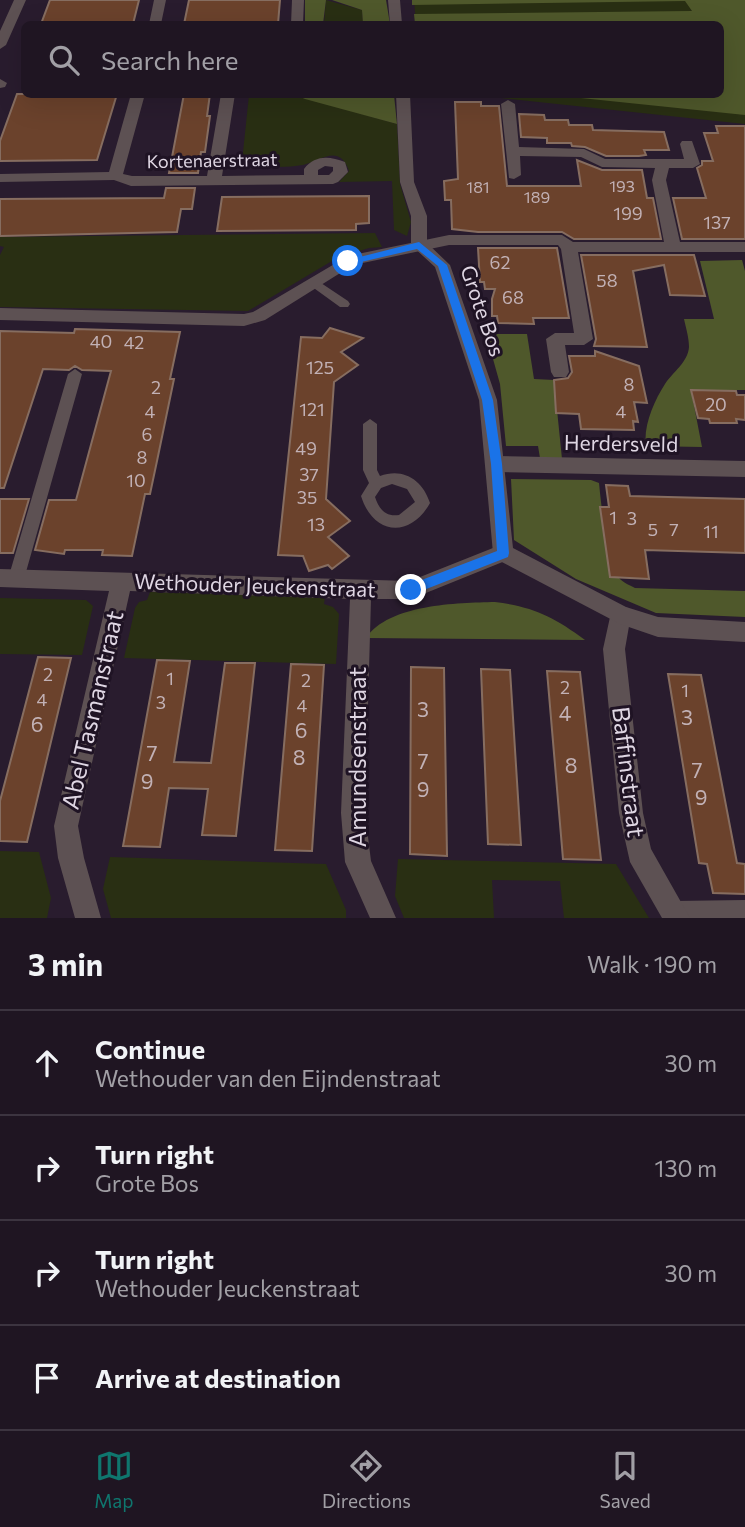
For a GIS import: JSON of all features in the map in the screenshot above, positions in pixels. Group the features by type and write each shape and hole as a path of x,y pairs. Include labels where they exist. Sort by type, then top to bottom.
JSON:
{"street":[{"path":"0,45 20,0"},
{"path":"156,21 160,0"},
{"path":"297,21 298,0"},
{"path":"394,0 396,21"},
{"name":"Kortenaerstraat","path":"115,176 137,98"},
{"path":"214,180 227,98"},
{"path":"403,98 407,182 419,216 419,245"},
{"path":"508,104 514,175"},
{"path":"512,151 584,153 602,163 693,164 687,144"},
{"path":"663,164 659,180 674,249"},
{"name":"Kortenaerstraat","path":"0,178 115,176 131,181 311,179"},
{"path":"0,314 244,320 259,316 348,261 449,240 562,240 569,247 584,339 555,339 560,372"},
{"name":"Grote Bos","path":"419,245 442,265 488,400 503,553"},
{"path":"569,247 745,247"},
{"name":"Herdersveld","path":"496,464 745,469"},
{"path":"503,553 620,615 658,627 745,632"},
{"name":"Wethouder Jeuckenstraat","path":"8,578 411,590 503,553"},
{"name":"Abel Tasmanstraat","path":"88,918 71,858 66,825 121,583"},
{"name":"Amundsenstraat","path":"360,590 353,813 358,862 383,918"},
{"name":"Baffinstraat","path":"620,615 614,649 631,813 639,853 676,915"}],"lane":[{"path":"315,283 344,304"},
{"path":"8,578 75,374"},
{"path":"370,424 370,470 376,484"},
{"path":"676,915 745,910"}],"green space":[{"path":"305,0 326,0 323,21 305,21"},
{"path":"326,0 362,10 363,21 324,21"},
{"path":"332,0 386,0 390,21 363,21 362,10"},
{"path":"412,0 745,0 745,115 581,98 724,98 724,21 415,21 414,14 692,11 685,1 412,5"},
{"path":"414,0 745,0 745,124 501,98 724,98 724,21 416,21"},
{"path":"249,98 306,98 397,124 400,184 411,222 407,236 394,230 392,181 339,182 349,171 345,163 335,156 288,167 242,162"},
{"path":"303,98 394,98 397,124"},
{"path":"375,233 382,247 369,248 337,258 248,311 0,307 0,255 4,247 0,246 0,237"},
{"path":"742,260 745,271 745,390 691,390 702,447 646,446 646,430 653,406 688,352 684,319 714,319 700,261"},
{"path":"486,334 527,334 534,379 554,380 562,459 540,458 538,446 506,446 500,384"},
{"path":"511,479 591,480 599,483 607,544 613,567 620,579 635,588 745,591 745,617 656,613 576,579 514,540"},
{"path":"150,592 325,597 324,604 333,607 339,614 336,664 124,658 135,608 139,602 147,600"},
{"path":"0,598 86,600 93,606 82,655 0,654"},
{"path":"495,602 543,614 585,640 366,638 391,618 407,612 444,605"},
{"path":"0,851 39,852 51,898 47,918 0,918"},
{"path":"110,857 326,864 346,910 346,918 111,918 103,889"},
{"path":"398,859 616,864 649,918 564,918 560,881 492,880 494,918 404,918 395,896"}],"building":[{"path":"50,0 139,0 134,21 42,21"},
{"path":"189,0 280,0 278,21 185,21"},
{"path":"17,94 21,94 21,98 116,98 97,160 0,161 0,141"},
{"path":"183,98 209,98 205,152 201,152 198,173 169,173"},
{"path":"455,102 481,102 481,106 499,106 507,186 581,186 577,160 602,170 642,170 647,198 653,198 661,239 574,239 562,232 478,232 452,229 451,200 445,200 444,181 458,179"},
{"path":"519,114 544,115 545,120 568,120 569,125 592,125 593,130 664,132 669,150 644,150 646,155 639,156 606,156 585,147 572,146 571,143 547,143 547,138 521,137"},
{"path":"716,126 745,126 745,239 682,239 673,198 706,198 697,168 702,165 702,161 713,161 704,133 718,133"},
{"path":"166,188 195,188 192,209 181,209 177,232 0,236 0,199 164,198"},
{"path":"369,196 369,223 356,224 356,230 217,231 222,197"},
{"path":"478,248 557,248 569,318 533,318 534,324 498,323 497,316 492,316 495,289 485,289 484,282 480,282"},
{"path":"581,255 694,255 705,296 670,295 664,265 633,271 647,347 594,346 596,339"},
{"path":"330,328 363,338 341,352 358,365 334,382 326,499 350,521 328,537 349,556 332,569 328,565 309,571 303,556 278,555 301,337 322,338"},
{"path":"75,329 180,332 170,379 174,379 150,494 145,494 132,556 102,555 103,550 65,550 64,554 35,550 49,500 76,500 111,371 82,370 75,366 69,370 43,369 4,488 0,488 0,331 74,333"},
{"path":"595,351 639,366 647,403 634,402 638,422 633,421 634,430 581,429 579,414 556,413 554,380 568,378 572,372 569,356 595,356"},
{"path":"691,390 736,391 737,395 745,395 745,420 736,419 737,423 710,423 709,419 698,418"},
{"path":"606,485 628,486 630,496 745,499 745,553 645,550 649,579 610,577 600,507 609,507"},
{"path":"0,499 29,499 13,553 0,553"},
{"path":"38,657 71,658 27,842 0,841 0,801"},
{"path":"157,660 190,661 174,762 211,763 225,663 255,663 236,836 202,835 208,789 169,788 160,847 123,846"},
{"path":"291,664 324,665 312,851 275,850"},
{"path":"411,667 444,668 447,856 410,854"},
{"path":"481,669 510,670 521,845 488,844"},
{"path":"547,671 580,672 601,860 563,859"},
{"path":"668,674 701,675 737,863 745,864 745,894 713,893 707,864 699,863"}],"route":[{"path":"348,261 419,245 442,265 488,400 503,553 411,590"}]}
